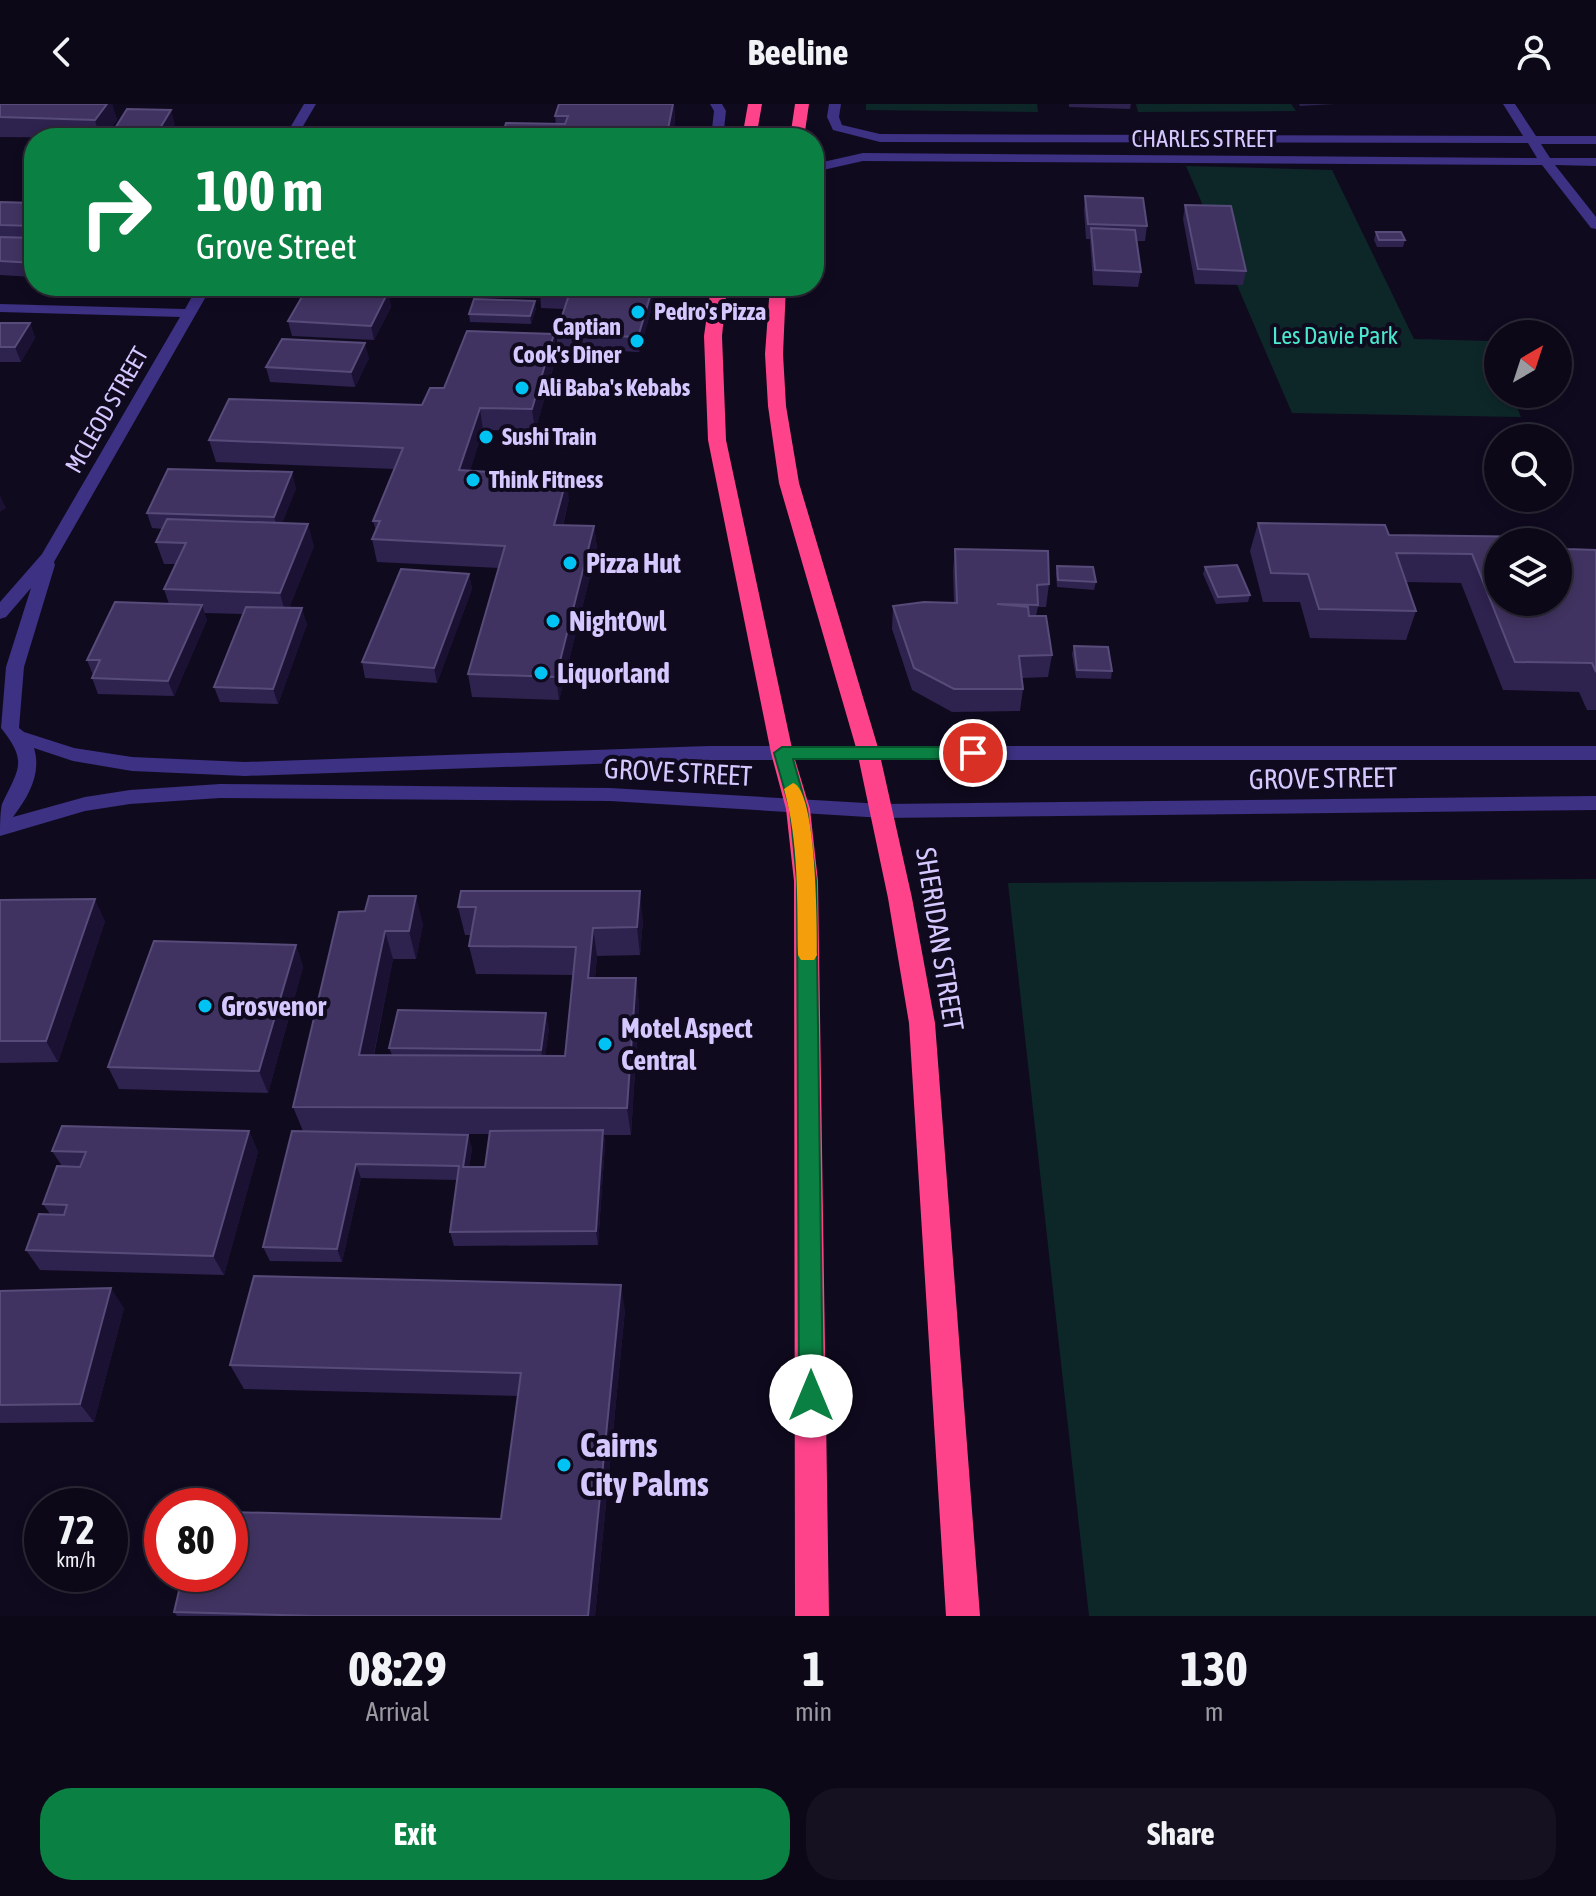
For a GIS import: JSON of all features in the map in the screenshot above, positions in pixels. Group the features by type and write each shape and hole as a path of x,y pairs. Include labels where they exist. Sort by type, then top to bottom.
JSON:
{"highway":[{"path":"751,128 755,104"},
{"path":"798,128 802,104"},
{"path":"718,296 713,336 717,440 782,753 798,809 806,881 812,1616"},
{"name":"SHERIDAN STREET","path":"777,296 774,354 776,393 789,483 883,811 922,1023 963,1616"}],"street":[{"path":"296,128 310,104"},
{"path":"716,104 720,111 718,128"},
{"name":"CHARLES STREET","path":"835,104 833,117 837,127 880,138 1596,140"},
{"path":"1509,104 1546,162 1596,225"},
{"path":"918,138 919,158"},
{"name":"CHARLES STREET","path":"824,166 863,157 1596,162"},
{"name":"MCLEOD STREET","path":"0,613 49,557 199,296"},
{"path":"0,308 189,313"},
{"name":"MCLEOD STREET","path":"0,819 19,795 28,770 28,758 10,729 15,667 49,557"},
{"name":"GROVE STREET","path":"10,729 73,754 108,761 193,768 366,767 680,753 1596,753"},
{"name":"GROVE STREET","path":"0,829 85,805 144,796 207,793 644,796 798,809 883,811 1596,803"}],"green space":[{"path":"866,104 1037,104 1038,112 866,110"},
{"path":"1136,104 1291,104 1296,111 1138,112"},
{"name":"Les Davie Park","path":"1186,166 1332,170 1414,339 1484,341 1484,408 1517,408 1521,417 1292,413"},
{"path":"1596,879 1596,1616 1089,1616 1008,883"}],"building":[{"path":"0,104 107,104 95,120 0,117"},
{"path":"559,104 673,104 668,128 505,128 506,123 565,124 568,116 555,116"},
{"path":"127,109 171,110 160,128 115,128"},
{"path":"1085,196 1143,198 1147,226 1088,224"},
{"path":"0,202 24,203 24,226 0,225"},
{"path":"1185,205 1231,206 1246,271 1198,269"},
{"path":"1091,228 1135,230 1141,272 1095,270"},
{"path":"1376,232 1401,232 1405,240 1379,240"},
{"path":"0,237 24,238 24,262 0,261"},
{"path":"302,296 386,296 371,326 288,321"},
{"path":"569,296 650,296 638,337 556,334"},
{"path":"474,299 535,301 530,316 469,314"},
{"path":"0,323 30,323 15,347 0,347"},
{"path":"467,331 554,334 532,409 480,408 459,470 567,477 554,525 594,526 556,677 468,674 505,546 372,539 380,521 373,521 403,448 209,440 229,399 422,405 430,388 444,388"},
{"path":"282,339 365,343 351,372 266,367"},
{"path":"168,469 292,472 274,517 147,513"},
{"path":"167,519 308,524 280,593 164,589 186,543 156,542"},
{"path":"1258,523 1385,525 1389,535 1484,536 1484,584 1472,554 1396,553 1416,611 1319,609 1308,574 1271,573"},
{"path":"955,549 1048,551 1049,584 1037,585 1038,605 997,604 1028,607 1029,616 1046,616 1052,655 1019,656 1023,689 954,689 914,668 893,606 924,602 957,603"},
{"path":"1572,549 1596,550 1596,672 1592,663 1515,662 1497,616 1572,616"},
{"path":"1237,565 1250,595 1218,597 1205,567"},
{"path":"1057,566 1093,567 1096,582 1058,580"},
{"path":"401,569 469,574 434,668 362,662"},
{"path":"115,602 202,605 168,681 92,678 100,660 87,660"},
{"path":"246,607 302,608 273,689 214,687"},
{"path":"1074,646 1108,647 1112,671 1077,670"},
{"path":"461,891 640,891 637,927 593,928 588,978 636,978 627,1108 293,1107 339,912 365,911 369,896 416,896 409,931 385,931 359,1055 565,1056 576,947 469,946 476,907 458,907"},
{"path":"95,899 46,1041 0,1041 0,900"},
{"path":"154,941 296,945 259,1071 108,1067"},
{"path":"398,1010 546,1013 541,1050 389,1048"},
{"path":"62,1126 249,1131 213,1256 26,1250 39,1214 64,1215 67,1205 43,1204 57,1166 80,1167 86,1152 52,1151"},
{"path":"603,1130 596,1231 450,1232 459,1166 356,1164 337,1249 263,1247 292,1131 468,1135 463,1167 485,1167 490,1131"},
{"name":"Cairns City Palms","path":"254,1276 621,1285 588,1616 316,1616 174,1612 179,1592 248,1592 248,1512 501,1519 521,1373 230,1365"},
{"path":"111,1288 80,1404 0,1405 0,1291"}],"slow traffic":[{"path":"793,789 806,881 808,955"}],"place":[{"name":"Pedro's Pizza","path":"638,312"},
{"name":"Captian Cook's Diner","path":"637,341"},
{"name":"Ali Baba's Kebabs","path":"522,388"},
{"name":"Sushi Train","path":"486,437"},
{"name":"Think Fitness","path":"473,480"},
{"name":"Pizza Hut","path":"570,563"},
{"name":"NightOwl","path":"553,621"},
{"name":"Liquorland","path":"541,673"},
{"name":"Grosvenor","path":"205,1006"},
{"name":"Motel Aspect Central","path":"605,1044"},
{"name":"Cairns City Palms","path":"564,1465"}],"route":[{"path":"811,1396 806,881 798,809 782,753 973,753"}]}
